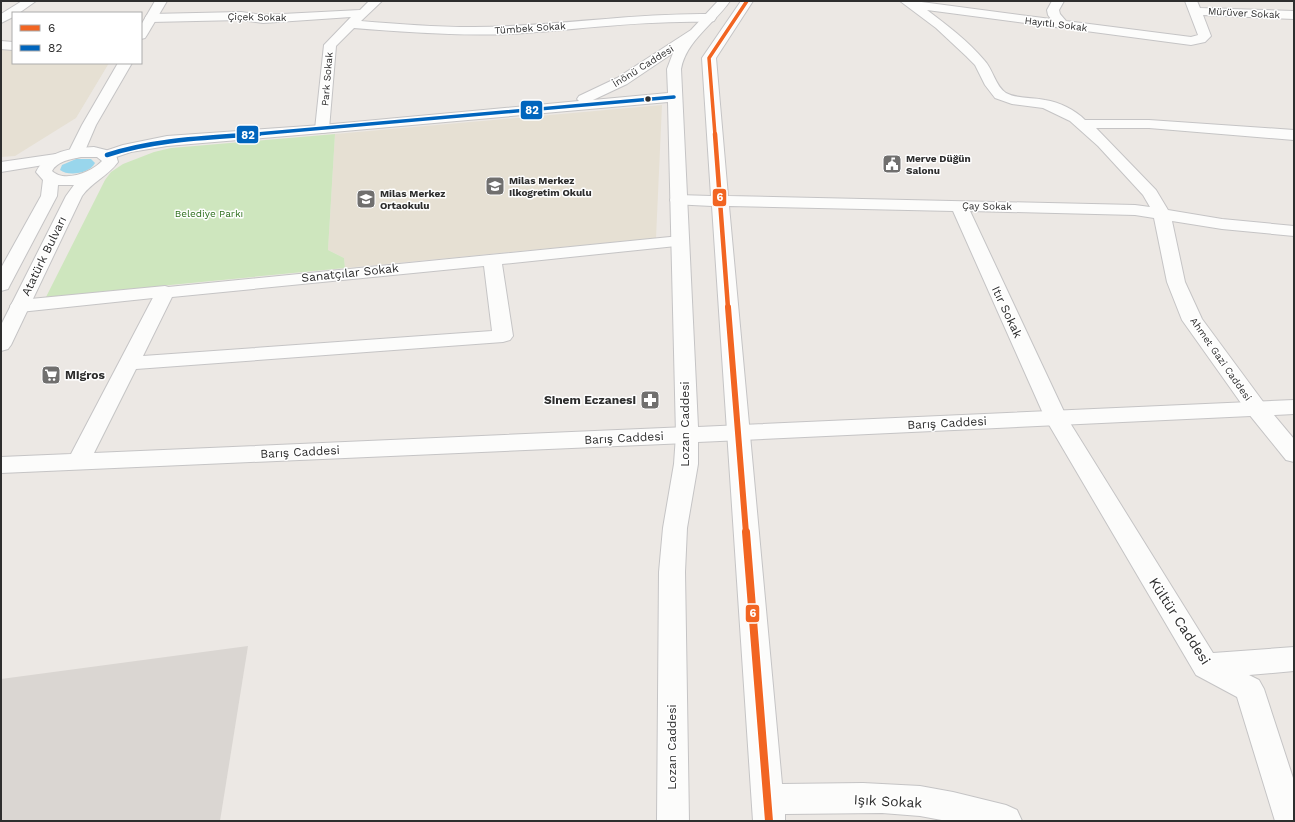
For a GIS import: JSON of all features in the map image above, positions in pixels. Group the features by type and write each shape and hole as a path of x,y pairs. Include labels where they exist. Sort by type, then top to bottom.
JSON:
{"street":[{"path":"12,12 30,1"},
{"path":"142,33 161,1"},
{"name":"Park Sokak","path":"322,129 330,45 333,40 376,1"},
{"name":"İnönü Caddesi","path":"548,108 585,98 610,87 703,25 724,1"},
{"path":"747,1 709,58 709,63 768,810"},
{"path":"994,16 999,1"},
{"path":"1058,1 1053,10 1054,15 1062,24"},
{"name":"Hayıtlı Sokak","path":"908,3 994,16 1182,40 1201,39 1205,36 1193,6"},
{"name":"Ahmet Gazi Caddesi","path":"908,3 940,25 971,53 981,64 992,85 1000,95 1012,100 1037,102 1056,108 1071,116 1103,143 1150,193 1162,214 1176,282 1192,320 1256,408 1294,454"},
{"name":"Mürüver Sokak","path":"1193,6 1294,15"},
{"path":"1,19 12,12"},
{"name":"Çiçek Sokak","path":"152,18 241,16 263,19 362,14"},
{"name":"Tümbek Sokak","path":"351,24 426,30 488,31 677,18 703,25"},
{"name":"Lozan Caddesi","path":"673,821 672,572 675,528 686,464 687,435 674,69 681,50 703,25"},
{"path":"1,45 12,46"},
{"path":"76,153 89,125 124,64"},
{"name":"İnönü Caddesi","path":"106,155 134,146 167,141 322,129 674,97"},
{"path":"1082,124 1149,124 1294,135"},
{"path":"1,167 56,159 76,153 94,152 106,155"},
{"name":"Atatürk Bulvarı","path":"1,344 74,196 79,189 95,174 103,170 110,162 110,158 106,155"},
{"name":"Atatürk Bulvarı","path":"1,285 48,196 51,179 46,176 44,172 45,168 56,159"},
{"path":"1,178 51,179 67,181 95,174"},
{"name":"Çay Sokak","path":"678,200 1135,210 1222,224 1294,231"},
{"name":"Itır Sokak","path":"959,206 1056,418"},
{"name":"Sanatçılar Sokak","path":"20,306 680,241"},
{"path":"128,364 503,336 492,259"},
{"path":"78,462 165,292"},
{"name":"Barış Caddesi","path":"1,465 1294,407"},
{"name":"Kültür Caddesi","path":"1056,418 1206,666 1249,689 1291,821"},
{"path":"1206,666 1294,659"},
{"name":"Işık Sokak","path":"768,810 876,798 920,801 980,813 1006,821"}],"shaded area":[{"path":"1,47 12,48 12,64 108,64 76,118 15,156 1,157"},
{"name":"Milas Merkez Ilkogretim Okulu","path":"662,105 656,238 345,268 344,258 328,250 335,134"},
{"path":"248,646 220,821 1,821 1,679"}],"green space":[{"name":"Belediye Parkı","path":"335,134 328,250 344,258 345,268 46,297 105,180 111,172 123,164 154,152 171,148"}],"water":[{"path":"76,159 91,159 95,163 89,169 79,173 69,173 60,170 62,165"}],"transit line":[{"name":"6","path":"747,1 709,58 709,63 769,821"},
{"name":"82","path":"107,155 128,148 167,141 322,129 674,97"}],"place":[{"name":"Merve Düğün Salonu","path":"892,164"},
{"name":"Milas Merkez Ilkogretim Okulu","path":"495,186"},
{"name":"Milas Merkez Ortaokulu","path":"366,199"},
{"name":"Migros","path":"51,375"},
{"name":"Sinem Eczanesi","path":"650,400"}]}
